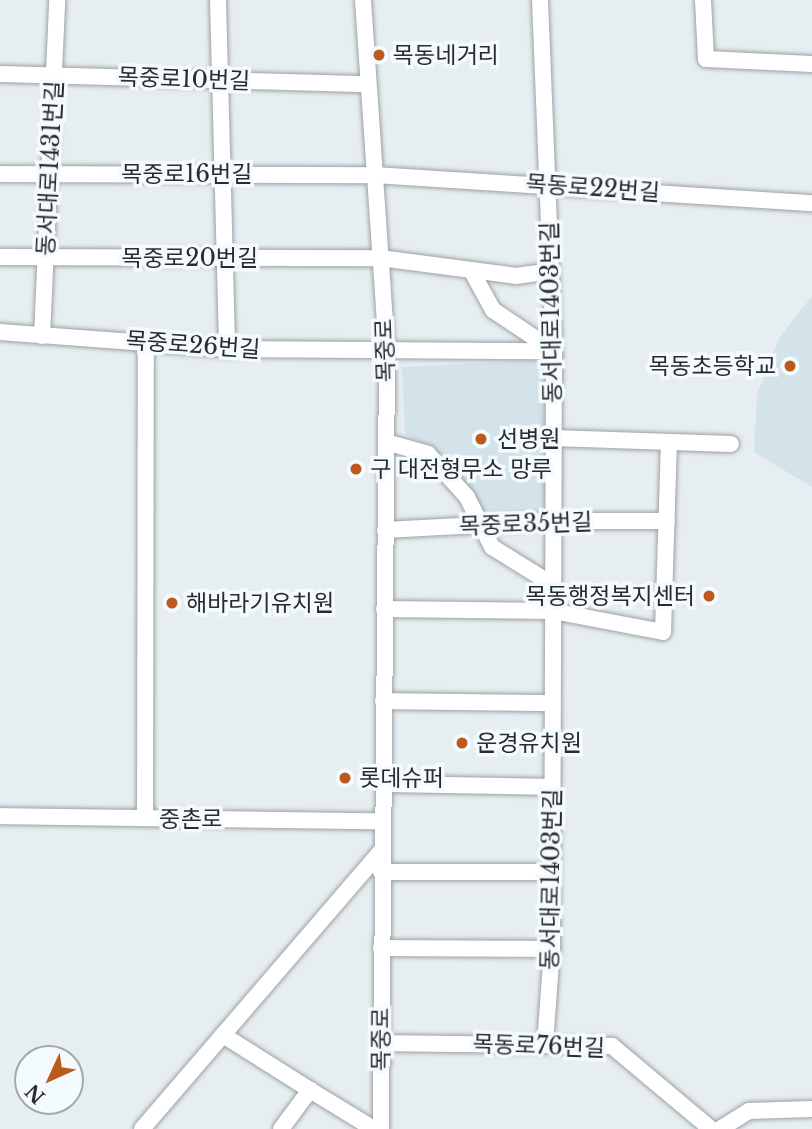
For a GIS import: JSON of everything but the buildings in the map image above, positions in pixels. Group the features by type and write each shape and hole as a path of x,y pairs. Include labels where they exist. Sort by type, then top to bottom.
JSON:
{"street":[{"name":"동서대로1431번길","path":"42,336 57,0"},
{"path":"219,0 227,349"},
{"name":"목중로","path":"363,0 387,353 381,821 381,1129"},
{"name":"동서대로1403번길","path":"540,0 554,351 552,949 545,1044"},
{"path":"703,0 706,59 812,64"},
{"name":"목중로10번길","path":"0,74 368,84"},
{"name":"목중로16번길","path":"0,174 375,175"},
{"name":"목동로22번길","path":"375,175 812,203"},
{"name":"목중로20번길","path":"0,257 380,258 516,276 551,271"},
{"path":"471,270 493,310 554,351"},
{"name":"목중로26번길","path":"0,332 227,349 387,353 554,351"},
{"path":"145,818 146,342"},
{"path":"553,438 731,444"},
{"path":"386,442 428,454 467,497 492,547 553,585"},
{"path":"384,609 553,611 663,632 669,442"},
{"name":"목중로35번길","path":"385,530 553,521 667,521"},
{"path":"383,701 552,703"},
{"path":"382,784 552,788"},
{"name":"중촌로","path":"0,816 381,821"},
{"path":"142,1129 381,851"},
{"path":"381,872 552,872"},
{"path":"381,948 552,949"},
{"path":"223,1035 374,1129"},
{"name":"목동로76번길","path":"381,1043 612,1046 711,1129"},
{"path":"281,1129 310,1090"},
{"path":"720,1129 749,1111 812,1109"}],"shaded area":[{"name":"목동초등학교","path":"812,296 812,487 754,452 757,395 779,338"},
{"name":"선병원","path":"548,360 547,516 485,518 468,488 423,443 405,434 402,367"}],"place":[{"name":"목동네거리","path":"379,55"},
{"name":"목동초등학교","path":"790,366"},
{"name":"선병원","path":"481,439"},
{"name":"구 대전형무소 망루","path":"356,469"},
{"name":"목동행정복지센터","path":"709,596"},
{"name":"해바라기유치원","path":"172,603"},
{"name":"운경유치원","path":"462,743"},
{"name":"롯데슈퍼","path":"345,778"}]}
